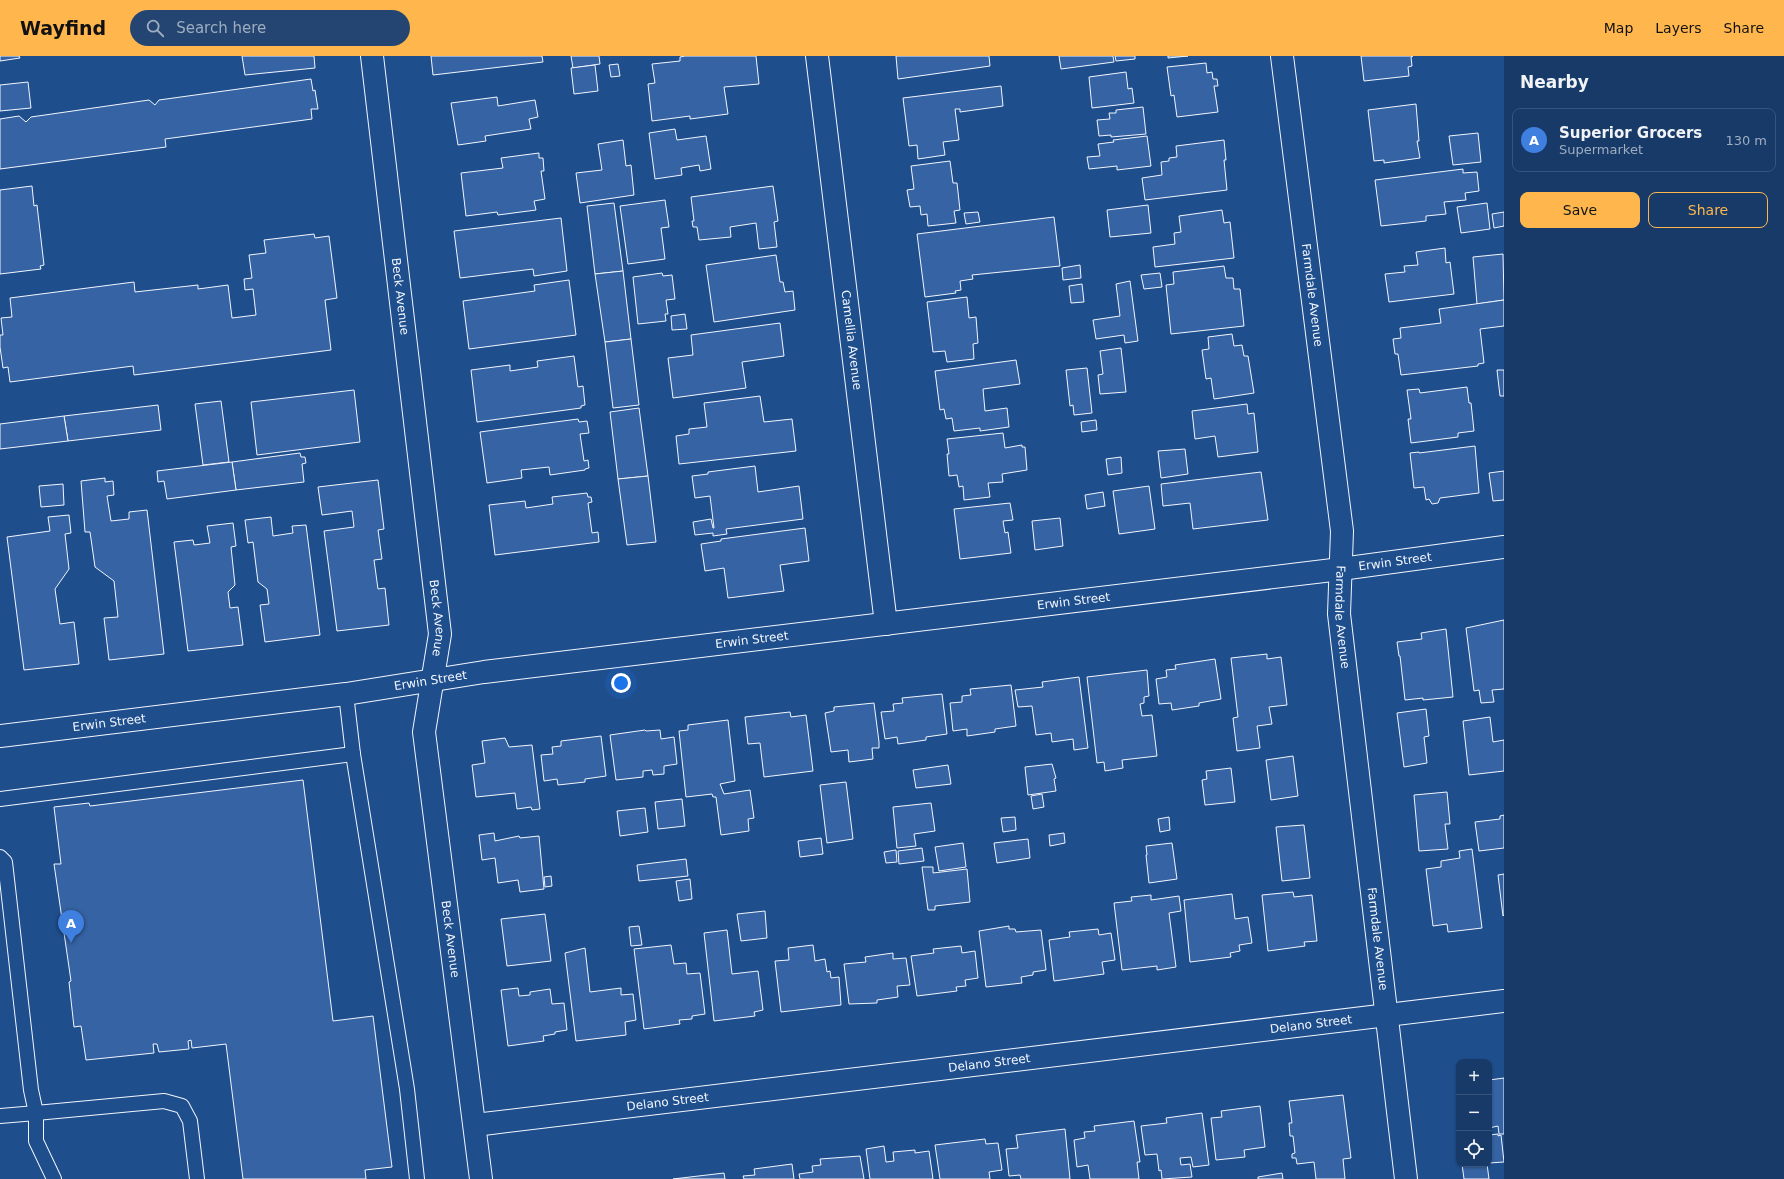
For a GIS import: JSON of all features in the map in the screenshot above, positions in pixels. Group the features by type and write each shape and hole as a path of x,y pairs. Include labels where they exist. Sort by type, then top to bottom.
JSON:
{"street":[{"name":"Beck Avenue","path":"372,56 440,634 424,732 482,1179"},
{"name":"Camellia Avenue","path":"816,56 886,624"},
{"name":"Farmdale Avenue","path":"1282,56 1342,531 1339,614 1388,1016 1406,1179"},
{"name":"Erwin Street","path":"0,736 346,694 484,672 1340,569 1504,547"},
{"name":"Delano Street","path":"475,1125 1504,1001"}],"lane":[{"path":"346,694 353,754 407,1089 417,1179"},
{"path":"0,799 353,754"},
{"path":"0,857 5,862 31,1090 36,1113 36,1141 54,1179"},
{"path":"0,1116 164,1101 182,1106 190,1121 195,1179"}],"building":[{"path":"0,56 19,56 20,58 0,61"},
{"path":"242,56 314,56 315,68 245,75"},
{"path":"431,56 542,56 543,62 433,75"},
{"path":"571,56 599,56 600,64 573,68"},
{"path":"685,56 756,56 759,84 724,87 728,114 690,119 690,116 652,121 648,84 655,83 652,64 680,61 680,57"},
{"path":"896,56 989,56 990,66 898,79"},
{"path":"1059,56 1113,56 1114,62 1061,69"},
{"path":"1115,56 1135,56 1135,59 1116,61"},
{"path":"1168,56 1188,56 1168,58"},
{"path":"1361,56 1413,56 1411,57 1412,66 1408,67 1409,76 1364,81"},
{"path":"1206,63 1207,73 1212,72 1213,79 1217,79 1218,86 1214,86 1218,112 1177,117 1174,95 1171,96 1167,67"},
{"path":"618,64 620,76 611,77 609,65"},
{"path":"595,65 598,91 574,94 571,68"},
{"path":"1126,72 1128,89 1132,88 1134,103 1092,108 1089,77"},
{"path":"311,79 313,91 315,90 318,109 311,109 312,119 165,139 166,147 0,169 0,119 19,116 26,122 31,117 149,100 155,105 159,100"},
{"path":"28,82 31,108 0,111 0,85"},
{"path":"1001,86 1003,106 960,112 960,109 955,109 959,140 943,142 945,155 918,159 917,145 909,146 903,98"},
{"path":"497,97 498,106 535,100 538,117 529,119 531,129 485,136 486,141 458,145 451,103"},
{"path":"1416,104 1419,141 1417,141 1420,158 1384,163 1384,160 1374,161 1368,110"},
{"path":"1143,107 1146,134 1111,137 1111,135 1099,136 1097,120 1110,119 1109,113 1116,113 1116,110"},
{"path":"675,129 677,140 706,136 711,169 700,171 699,165 681,168 682,175 655,179 649,133"},
{"path":"1478,133 1481,162 1453,165 1449,136"},
{"path":"1147,136 1151,166 1117,170 1117,166 1089,169 1087,157 1100,156 1098,144 1114,142 1113,140"},
{"path":"623,140 626,166 631,165 634,195 580,203 576,173 602,170 598,144"},
{"path":"1224,140 1227,190 1145,200 1142,178 1162,175 1161,162 1169,161 1169,158 1177,157 1176,146"},
{"path":"539,153 539,158 543,158 544,171 541,171 545,199 534,201 536,210 498,215 497,212 466,216 461,173 503,168 501,158"},
{"path":"950,161 953,183 957,183 960,210 954,211 956,223 928,226 927,214 921,215 920,206 910,207 907,190 914,189 911,166"},
{"path":"1463,169 1463,173 1477,172 1479,191 1465,193 1466,200 1444,202 1446,214 1426,216 1426,221 1381,226 1375,180"},
{"path":"32,186 34,206 37,205 44,265 40,266 41,269 0,274 0,190"},
{"path":"773,186 778,221 774,222 777,247 759,249 756,223 730,227 731,237 699,240 697,227 693,227 692,221 694,221 691,197"},
{"path":"665,200 669,227 661,228 665,259 628,264 620,206"},
{"path":"614,203 623,271 595,274 587,206"},
{"path":"1487,203 1490,229 1461,233 1457,207"},
{"path":"1148,205 1151,233 1110,237 1107,210"},
{"path":"1222,210 1224,223 1230,222 1234,258 1155,267 1153,247 1175,244 1174,233 1181,232 1179,216"},
{"path":"978,212 980,222 966,224 964,213"},
{"path":"1504,212 1504,226 1494,228 1492,214"},
{"path":"1054,217 1060,266 972,275 973,279 960,281 961,290 955,291 956,293 925,297 917,234"},
{"path":"561,218 567,271 534,276 533,269 460,278 454,231"},
{"path":"314,234 315,238 329,236 337,298 325,300 331,350 134,375 133,366 10,382 8,367 3,368 0,347 0,335 3,335 1,318 12,317 10,298 134,282 135,292 198,285 198,289 228,285 232,318 256,315 253,289 245,290 244,279 252,278 249,255 266,253 264,240"},
{"path":"1445,248 1446,263 1450,262 1454,294 1389,302 1385,274 1405,272 1404,266 1418,265 1416,252"},
{"path":"1503,254 1504,300 1477,304 1473,257"},
{"path":"776,255 780,282 783,282 785,292 793,291 795,310 714,322 706,265"},
{"path":"1080,265 1081,278 1063,280 1062,268"},
{"path":"1224,266 1226,278 1233,278 1234,289 1240,289 1244,326 1171,334 1166,285 1174,284 1173,272"},
{"path":"623,271 631,339 605,342 595,274"},
{"path":"662,273 663,276 672,275 675,299 666,300 668,314 665,314 666,321 638,324 633,277"},
{"path":"1160,273 1162,287 1144,289 1141,275"},
{"path":"569,280 576,335 469,349 463,301 535,291 534,285"},
{"path":"1130,281 1138,341 1125,343 1124,335 1096,339 1093,320 1120,316 1116,284"},
{"path":"1082,284 1084,302 1071,303 1069,286"},
{"path":"967,297 969,318 976,317 978,343 973,344 974,359 947,362 945,351 933,352 927,302"},
{"path":"1504,300 1504,326 1480,329 1484,363 1478,364 1478,366 1401,375 1398,354 1395,354 1393,339 1401,338 1400,328 1441,323 1439,309"},
{"path":"685,314 687,329 672,330 671,316"},
{"path":"780,323 784,356 742,362 746,388 673,398 668,358 693,355 691,335"},
{"path":"1232,334 1234,346 1242,345 1244,356 1248,356 1254,393 1214,399 1211,378 1206,379 1202,350 1209,349 1208,337"},
{"path":"631,339 639,405 613,408 605,342"},
{"path":"1121,348 1126,392 1100,394 1098,375 1103,374 1100,351"},
{"path":"574,356 578,387 583,386 585,405 581,406 581,408 477,422 471,370 510,365 510,371 538,367 537,361"},
{"path":"1016,360 1020,384 983,389 985,411 1007,408 1009,427 980,431 980,428 954,431 952,418 946,419 944,409 940,410 935,371"},
{"path":"1087,368 1092,413 1074,415 1073,405 1070,406 1066,370"},
{"path":"1497,370 1504,370 1504,396 1500,396"},
{"path":"1467,387 1469,403 1471,403 1474,431 1458,433 1458,437 1411,443 1408,419 1411,419 1407,390 1419,389 1420,393"},
{"path":"354,390 360,442 257,455 251,402"},
{"path":"760,396 764,422 792,419 796,451 679,464 676,436 689,434 689,429 707,427 704,403"},
{"path":"221,401 229,462 203,465 195,404"},
{"path":"1247,404 1248,414 1254,413 1258,452 1218,457 1215,436 1195,439 1192,411"},
{"path":"158,405 161,430 68,441 64,416"},
{"path":"639,408 648,476 618,479 610,412"},
{"path":"64,416 68,441 0,449 0,424"},
{"path":"578,419 579,422 587,421 589,433 580,434 584,461 588,460 589,468 585,470 550,475 549,467 521,470 522,478 487,483 480,432"},
{"path":"1096,420 1097,430 1082,432 1081,422"},
{"path":"1003,433 1005,448 1022,445 1022,447 1025,447 1027,470 1002,474 1003,482 988,483 990,497 964,500 963,486 959,487 957,475 949,476 947,439"},
{"path":"1475,446 1479,493 1440,498 1438,503 1432,504 1429,499 1426,500 1424,487 1414,488 1410,453"},
{"path":"1185,449 1188,474 1161,478 1158,451"},
{"path":"300,453 301,457 305,457 306,463 302,464 304,482 236,490 232,462"},
{"path":"1121,457 1122,473 1108,475 1106,459"},
{"path":"232,462 236,490 167,499 164,481 158,482 157,471"},
{"path":"755,466 758,492 799,486 803,519 726,529 727,534 713,536 713,533 695,535 693,522 711,519 714,528 710,496 695,498 692,476 708,474 708,472"},
{"path":"1504,471 1504,500 1493,501 1489,473"},
{"path":"1261,472 1268,520 1193,529 1190,503 1163,506 1161,484"},
{"path":"648,476 656,542 627,545 618,479"},
{"path":"105,478 105,482 113,481 114,495 107,496 111,521 129,519 129,512 147,510 164,654 109,660 104,618 118,617 114,581 95,567 90,532 85,532 81,481"},
{"path":"378,480 384,529 378,530 382,559 374,560 378,589 385,588 389,625 337,631 324,531 354,527 352,511 322,515 318,487"},
{"path":"63,484 64,505 41,507 39,486"},
{"path":"1149,486 1155,529 1119,534 1113,491"},
{"path":"1103,492 1105,506 1087,509 1085,495"},
{"path":"587,493 588,497 591,497 592,502 588,503 592,533 598,532 599,542 495,555 489,505 525,501 526,508 553,504 552,497"},
{"path":"1010,503 1013,520 1003,521 1005,533 1008,532 1011,553 960,559 954,509"},
{"path":"69,515 71,533 65,534 69,569 55,589 60,624 74,622 79,664 24,670 7,537 50,531 48,517"},
{"path":"271,517 273,536 293,533 292,526 306,525 320,635 265,642 260,605 269,604 267,589 258,582 253,542 248,543 245,520"},
{"path":"1060,518 1063,546 1035,550 1032,521"},
{"path":"233,523 236,546 231,547 235,585 228,592 230,608 238,607 243,645 188,651 174,542 193,540 194,545 210,543 207,526"},
{"path":"805,528 809,561 780,565 784,591 728,598 724,568 705,571 701,544 721,541 721,539"},
{"path":"1504,620 1504,689 1492,690 1494,702 1481,703 1479,690 1474,691 1466,628"},
{"path":"1446,629 1453,697 1405,700 1397,642 1422,639 1421,633"},
{"path":"1267,654 1267,659 1281,657 1287,705 1269,707 1272,724 1257,726 1260,748 1237,751 1233,718 1238,717 1231,658"},
{"path":"1215,659 1221,699 1199,703 1199,706 1172,710 1171,703 1159,704 1156,679 1167,677 1166,670 1176,669 1175,665"},
{"path":"1147,670 1149,696 1144,697 1144,703 1140,704 1142,716 1152,715 1157,756 1122,760 1123,768 1105,771 1104,762 1097,763 1087,677"},
{"path":"1079,677 1088,748 1074,750 1073,739 1052,742 1051,733 1036,735 1032,706 1018,707 1015,690 1043,687 1042,682"},
{"path":"1011,685 1016,726 995,729 995,732 967,736 967,729 953,731 950,703 962,702 962,696 971,695 970,689"},
{"path":"942,694 947,734 926,737 926,740 898,744 897,737 885,739 881,712 894,711 893,704 903,703 902,698"},
{"path":"874,703 879,748 872,748 873,759 849,762 848,750 831,752 825,713 834,711 834,707"},
{"path":"1426,709 1429,736 1424,737 1427,763 1404,767 1397,713"},
{"path":"790,712 791,717 806,715 813,771 764,777 760,743 748,744 745,717"},
{"path":"1490,717 1493,742 1504,740 1504,771 1469,775 1463,721"},
{"path":"728,720 735,781 720,784 724,794 750,790 754,818 748,819 749,831 721,835 716,797 713,797 712,794 686,797 679,731 688,730 688,725"},
{"path":"645,730 660,730 661,739 674,737 677,764 664,766 664,774 653,775 652,770 643,771 643,777 616,780 610,735"},
{"path":"601,736 606,776 585,779 585,782 558,785 557,779 544,781 541,755 553,754 552,747 561,746 561,741"},
{"path":"505,738 509,747 532,745 540,809 532,810 531,807 517,809 515,793 476,797 472,765 485,763 482,741"},
{"path":"1293,756 1298,796 1271,800 1266,760"},
{"path":"1052,764 1056,778 1054,779 1056,791 1028,795 1025,767"},
{"path":"948,765 951,784 916,788 913,770"},
{"path":"1231,768 1235,802 1205,805 1202,780 1207,779 1206,771"},
{"path":"303,780 333,1021 373,1016 392,1167 365,1170 366,1179 243,1179 226,1044 192,1048 191,1040 188,1041 189,1049 159,1052 157,1044 153,1044 154,1053 86,1060 81,1026 74,1027 69,982 71,981 54,864 61,864 54,807 89,803 90,806"},
{"path":"846,782 853,839 827,843 820,785"},
{"path":"1447,792 1450,824 1445,824 1448,849 1419,851 1414,795"},
{"path":"1042,794 1044,807 1033,809 1031,796"},
{"path":"682,799 685,826 658,829 655,802"},
{"path":"931,803 935,831 914,834 916,846 897,848 893,807"},
{"path":"645,808 648,832 620,836 617,811"},
{"path":"1504,815 1504,848 1479,851 1475,822 1500,819 1500,816"},
{"path":"1015,817 1016,830 1003,832 1001,818"},
{"path":"1169,817 1170,830 1160,832 1158,819"},
{"path":"1304,825 1310,878 1282,881 1276,827"},
{"path":"494,833 495,841 519,836 520,838 539,836 544,889 520,892 518,880 498,883 495,858 482,860 479,835"},
{"path":"1064,833 1065,843 1050,846 1049,835"},
{"path":"821,838 823,854 800,857 798,841"},
{"path":"1028,839 1030,858 997,863 994,843"},
{"path":"963,843 966,867 939,871 935,847"},
{"path":"1172,843 1177,879 1149,883 1146,846"},
{"path":"922,848 924,861 899,864 898,851"},
{"path":"1472,849 1482,928 1448,932 1447,924 1433,926 1426,869 1441,867 1441,861 1460,858 1459,851"},
{"path":"896,850 897,862 886,863 884,852"},
{"path":"686,859 688,876 639,881 637,865"},
{"path":"922,867 933,867 933,873 967,869 970,902 935,906 935,910 928,910"},
{"path":"1504,874 1504,915 1503,916 1498,875"},
{"path":"551,876 552,886 545,887 544,877"},
{"path":"690,879 692,899 679,901 676,881"},
{"path":"1293,892 1294,897 1312,895 1317,941 1304,942 1305,946 1268,951 1262,895"},
{"path":"1232,894 1235,919 1248,917 1252,943 1239,945 1240,951 1230,953 1231,957 1190,962 1184,900"},
{"path":"1151,895 1151,900 1179,896 1181,911 1169,913 1176,967 1157,970 1157,966 1122,970 1114,903 1132,901 1131,897"},
{"path":"765,911 767,938 741,941 737,914"},
{"path":"545,914 551,961 507,966 501,919"},
{"path":"639,926 642,945 631,946 629,927"},
{"path":"1009,926 1009,929 1015,929 1016,932 1041,930 1046,970 1033,972 1033,975 1021,977 1022,983 986,987 979,931"},
{"path":"1098,929 1099,935 1111,933 1115,960 1102,962 1104,974 1054,981 1049,940 1070,937 1069,932"},
{"path":"727,930 732,974 758,971 763,1010 754,1012 755,1016 714,1021 704,933"},
{"path":"671,945 674,964 686,963 687,974 700,973 705,1014 692,1016 692,1019 679,1020 680,1024 644,1029 634,949"},
{"path":"813,945 815,961 825,959 827,972 830,971 831,978 839,977 841,1005 781,1012 775,961 789,960 788,948"},
{"path":"961,946 962,953 975,951 978,978 965,980 966,986 956,987 957,991 917,996 911,956 934,953 933,949"},
{"path":"585,948 590,992 621,988 621,995 633,994 636,1020 625,1022 626,1035 576,1041 565,953"},
{"path":"893,953 893,959 906,958 910,985 897,986 898,997 877,1000 877,1003 849,1004 844,964 866,962 865,957"},
{"path":"518,988 519,996 530,995 530,992 550,989 552,1004 564,1003 567,1030 543,1036 544,1041 508,1046 501,990"},
{"path":"1504,1078 1504,1134 1499,1134 1498,1126 1492,1127 1492,1080"},
{"path":"1343,1095 1351,1158 1343,1159 1345,1179 1316,1179 1314,1162 1297,1164 1296,1158 1292,1158 1292,1154 1295,1153 1293,1136 1290,1136 1289,1123 1292,1123 1289,1101"},
{"path":"1260,1106 1265,1147 1244,1150 1245,1157 1216,1160 1211,1118 1222,1117 1221,1111"},
{"path":"1202,1113 1209,1165 1193,1167 1191,1157 1180,1158 1181,1165 1190,1164 1192,1177 1162,1179 1161,1170 1159,1171 1157,1154 1145,1155 1141,1126 1167,1123 1166,1118"},
{"path":"1134,1121 1140,1162 1137,1162 1139,1179 1090,1179 1088,1165 1077,1167 1074,1140 1085,1138 1084,1132 1095,1131 1094,1126"},
{"path":"1065,1129 1070,1179 1021,1179 1020,1175 1009,1176 1006,1149 1018,1148 1016,1135"},
{"path":"1492,1135 1501,1135 1504,1162 1492,1163"},
{"path":"985,1139 986,1144 998,1143 1002,1170 989,1172 990,1179 940,1179 935,1145"},
{"path":"884,1146 886,1162 894,1161 893,1152 915,1150 915,1153 929,1151 933,1179 870,1179 866,1149"},
{"path":"860,1156 864,1179 800,1179 799,1174 813,1172 812,1166 821,1165 820,1159"},
{"path":"792,1164 794,1179 744,1179 743,1176 755,1175 754,1169"},
{"path":"1462,1167 1487,1167 1489,1179 1464,1179"},
{"path":"724,1173 725,1179 673,1179"},
{"path":"1282,1173 1283,1179 1258,1179 1258,1177"}],"place":[{"name":"Superior Grocers","path":"71,943"}]}
